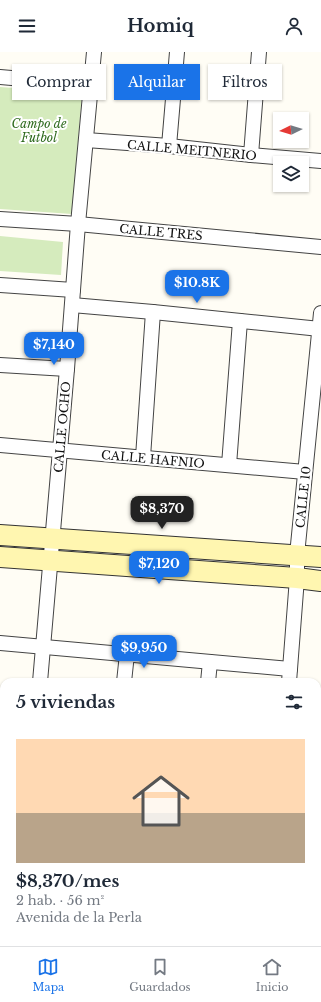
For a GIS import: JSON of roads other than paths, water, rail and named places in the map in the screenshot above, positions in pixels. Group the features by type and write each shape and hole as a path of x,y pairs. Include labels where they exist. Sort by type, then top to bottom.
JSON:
{"street":[{"name":"CALLE OCHO","path":"93,64 94,52"},
{"path":"169,146 177,52"},
{"path":"251,155 259,52"},
{"path":"0,77 12,78"},
{"name":"CALLE OCHO","path":"40,678 90,100"},
{"name":"CALLE MEITNERIO","path":"86,140 169,146 321,161"},
{"name":"CALLE TRES","path":"0,218 321,247"},
{"path":"0,284 73,290"},
{"path":"72,306 153,312 320,329"},
{"path":"143,457 153,312"},
{"name":"CALLE 10","path":"290,675 297,578 297,555 321,313"},
{"path":"229,465 240,321"},
{"path":"0,365 67,370"},
{"name":"CALLE HAFNIO","path":"0,445 305,472"},
{"path":"0,535 52,540 321,557"},
{"path":"0,557 297,578 321,581"},
{"path":"0,643 210,662 290,675"},
{"path":"124,678 127,654"},
{"path":"208,678 210,662"}],"park label":[{"name":"Campo de Futbol","path":"39,130"}]}
